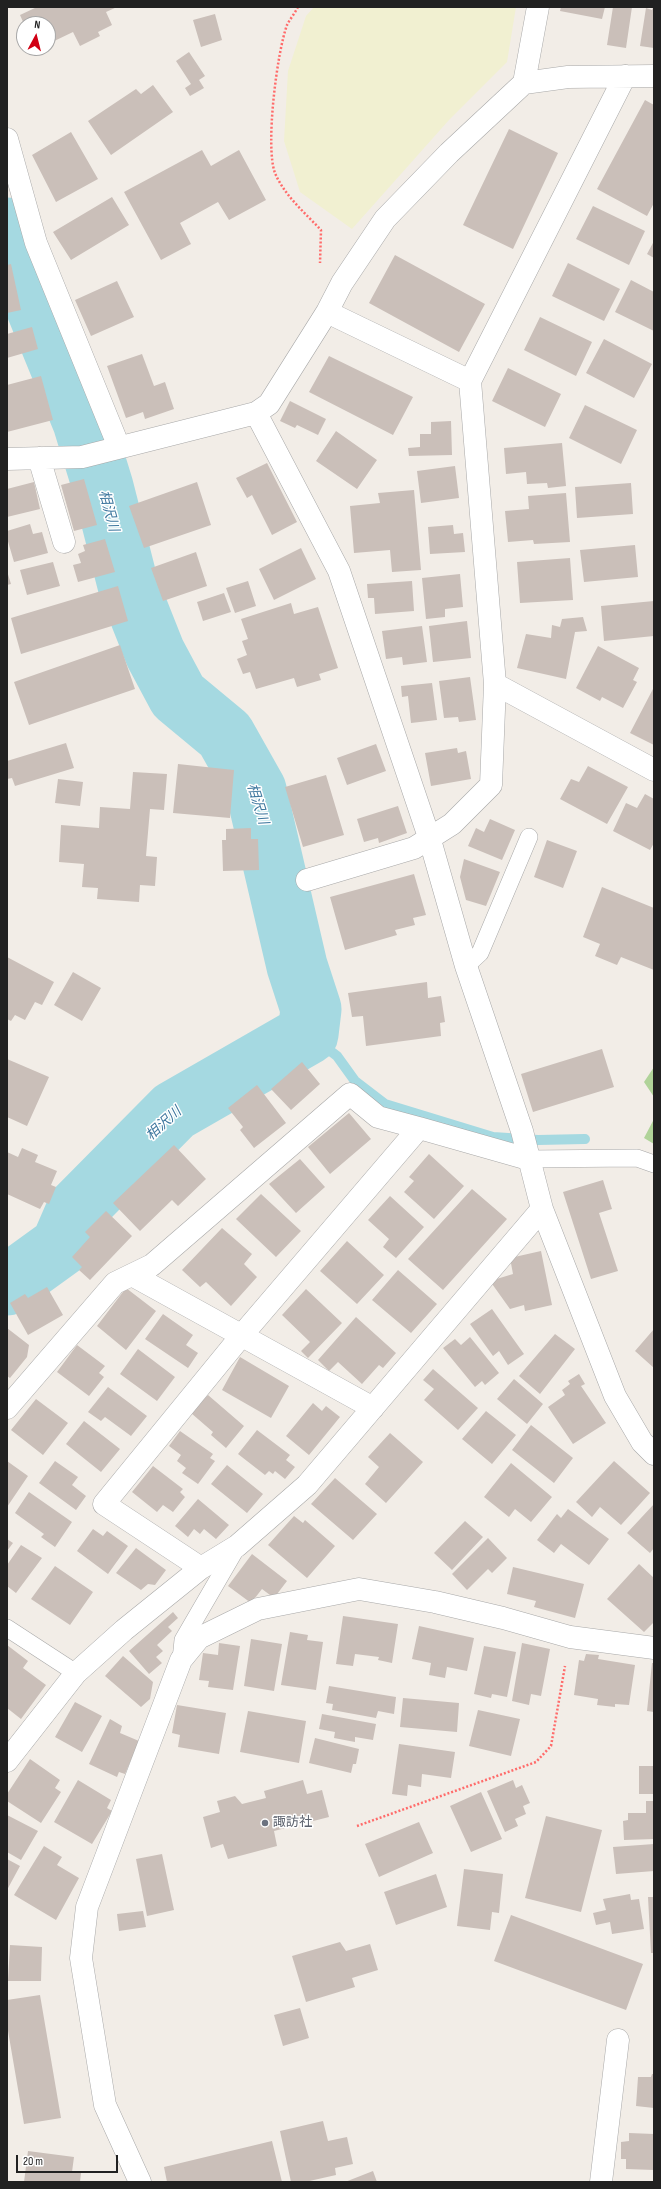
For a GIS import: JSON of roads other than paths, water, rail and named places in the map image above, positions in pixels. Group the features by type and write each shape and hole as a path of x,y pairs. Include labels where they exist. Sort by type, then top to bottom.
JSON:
{"street":[{"path":"524,83 538,7"},
{"path":"307,880 414,848 430,840 452,824 491,785 495,684 470,381 625,76"},
{"path":"7,459 82,457 256,413 269,404 327,312 342,283 385,219 449,153 524,83 568,77 654,76"},
{"path":"7,139 36,244 112,449"},
{"path":"327,312 470,381"},
{"path":"256,413 339,571 430,840 466,966 525,1145 542,1209 615,1396 642,1442 654,1454"},
{"path":"39,458 64,542"},
{"path":"495,684 654,770"},
{"path":"7,1408 115,1284 152,1265 350,1094 378,1116 419,1128 525,1145"},
{"path":"201,1568 104,1504 242,1335 419,1128"},
{"path":"7,1761 76,1673 124,1630 201,1568 237,1546 307,1485 542,1209"},
{"path":"132,1275 373,1408"},
{"path":"140,2182 105,2106 81,1958 86,1907 181,1660 199,1638 258,1609 359,1589 435,1602 503,1618 570,1638 654,1648"},
{"path":"601,2182 618,2040"}],"lane":[{"path":"466,966 480,952 529,836"},
{"path":"525,1145 637,1158 654,1164"},
{"path":"181,1660 183,1640 237,1546"},
{"path":"7,1628 76,1673"}],"waterway":[{"name":"相沢川","path":"7,228 14,253 83,422 103,487 128,585 155,653 178,696 225,735 256,790 297,966 311,1009 308,1034 174,1111 77,1209 61,1246 7,1285"},
{"path":"308,1034 337,1056 355,1081 385,1104 493,1137 538,1140 585,1139"}],"place":[{"name":"諏訪社","path":"265,1823"}]}
